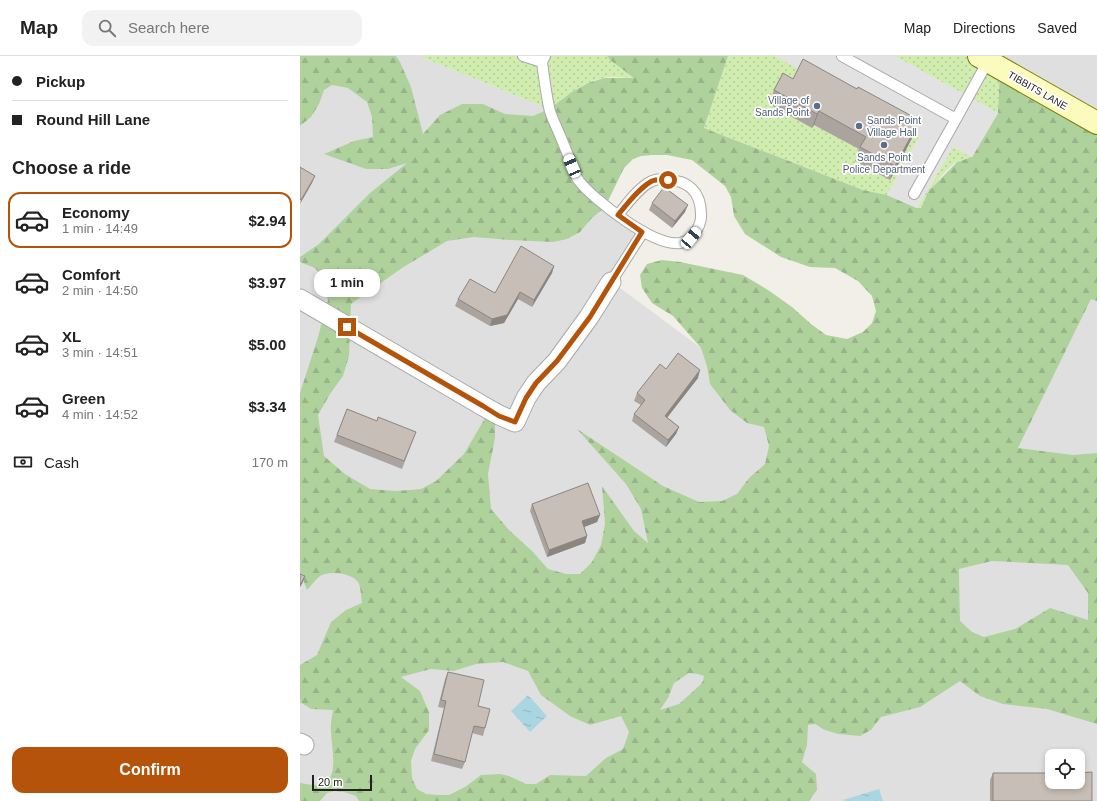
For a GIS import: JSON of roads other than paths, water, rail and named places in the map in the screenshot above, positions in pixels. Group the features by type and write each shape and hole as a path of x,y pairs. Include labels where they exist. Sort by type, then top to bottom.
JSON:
{"street":[{"name":"TIBBITS LANE","path":"983,59 1097,123"},
{"path":"300,299 499,416 515,422 526,398 536,383 557,361 590,317 611,282"}],"lane":[{"path":"523,56 544,59 549,109 578,180 605,207 642,232 669,242 680,243 691,238 701,222 702,215 696,194 691,187 677,180 652,181 630,200 618,215"},
{"path":"842,56 956,119"},
{"path":"914,194 956,119 983,59"},
{"path":"611,282 642,232"}],"water":[{"path":"528,695 547,716 530,732 511,711"},
{"path":"879,789 883,801 843,800"}],"place":[{"name":"Village of Sands Point","path":"817,106"},
{"name":"Sands Point Village Hall","path":"859,126"},
{"name":"Sands Point Police Department","path":"884,145"}]}
